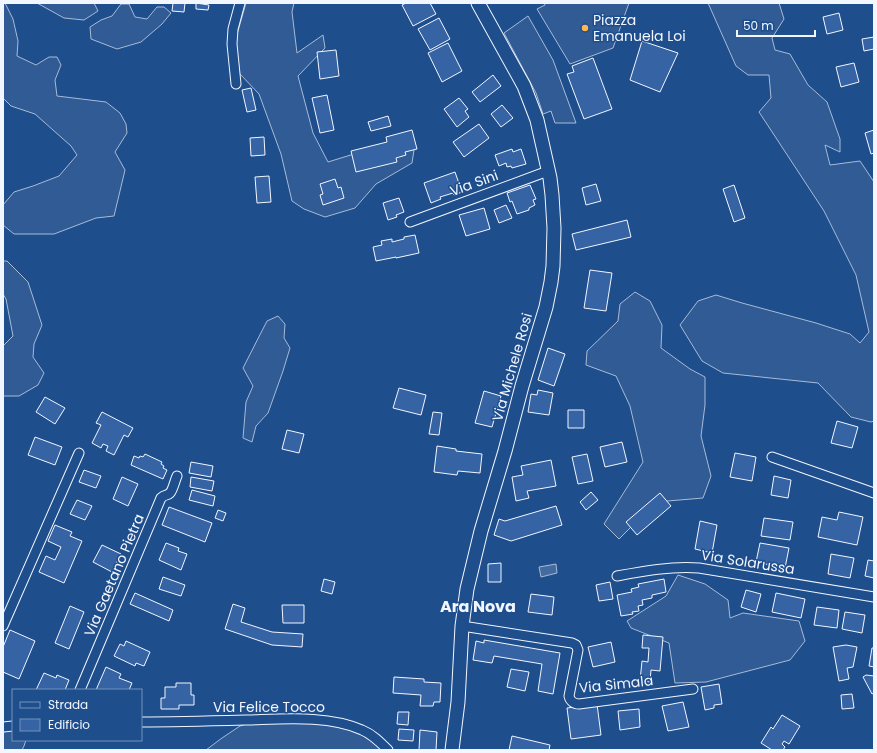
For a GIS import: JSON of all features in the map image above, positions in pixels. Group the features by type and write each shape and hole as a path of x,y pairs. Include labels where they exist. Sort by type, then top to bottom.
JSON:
{"street":[{"path":"236,84 232,51 232,36 240,3"},
{"name":"Via Michele Rosi","path":"452,750 458,702 462,626 467,589 480,531 546,307 553,266 554,228 552,195 540,132 524,86 478,3"},
{"name":"Via Sini","path":"410,222 548,171"},
{"path":"3,626 79,453"},
{"path":"772,457 874,493"},
{"name":"Via Gaetano Pietra","path":"80,689 161,498 171,492 177,476"},
{"name":"Via Solarussa","path":"617,576 667,568 699,568 874,597"},
{"name":"Via Simala","path":"462,626 572,643 576,645 578,650 569,696 571,701 575,703 579,704 693,689"},
{"name":"Via Felice Tocco","path":"142,722 295,719 321,720 348,725 363,730 376,738 388,750"}],"shaded area":[{"path":"3,3 5,3 13,19 18,41 17,56 36,65 49,57 57,57 61,65 55,80 57,96 106,102 120,113 126,124 127,133 115,152 125,170 114,216 96,218 54,234 14,234 3,225 3,205 14,192 59,176 77,155 71,146 35,114 11,106 3,98"},
{"path":"37,3 94,3 98,11 84,20 64,18"},
{"path":"246,3 294,3 292,12 297,53 323,35 325,48 298,76 313,133 328,162 396,141 414,150 412,163 376,184 355,208 325,217 304,209 292,201 281,154 259,94 239,73 234,45"},
{"name":"Piazza Emanuela Loi","path":"544,3 629,3 613,48 570,64 537,9 545,5"},
{"path":"708,3 779,3 784,19 772,38 775,50 790,54 808,85 827,102 840,139 840,152 825,145 830,165 860,161 874,182 874,421 871,422 851,417 818,383 723,373 702,361 680,325 698,301 716,295 850,334 860,343 869,332 856,275 824,211 759,112 771,98 769,75 748,75 736,66"},
{"path":"121,4 129,4 135,17 147,19 157,7 164,7 171,13 162,24 141,42 117,49 91,39 90,27 101,20 112,16"},
{"path":"528,16 553,60 576,123 555,123 551,111 543,114 536,93 504,33"},
{"path":"3,261 7,261 28,282 42,325 34,344 33,357 44,373 38,385 19,396 3,396 3,345 13,336 6,299 3,294"},
{"path":"635,292 650,301 662,325 661,348 690,369 705,377 705,405 701,436 711,476 703,498 656,502 619,539 604,524 643,462 630,406 616,376 586,365 587,351 618,321 620,304"},
{"path":"278,316 285,324 284,338 290,348 268,413 256,426 252,442 243,438 246,402 253,386 243,368 267,321"},
{"path":"556,564 557,573 541,577 539,567"},
{"path":"678,575 705,584 728,600 730,618 743,613 799,621 805,641 790,660 706,682 675,683 669,643 631,628 627,621 666,596"},
{"path":"323,722 367,734 386,750 206,750 240,726 250,723"},
{"path":"10,728 12,729 12,741 26,741 22,750 3,750 3,733"}],"building":[{"path":"173,3 185,3 184,12 172,11"},
{"path":"196,3 209,5 208,10 196,9"},
{"path":"406,3 430,3 436,14 413,26 402,5"},
{"path":"839,13 843,30 827,34 823,17"},
{"path":"439,18 450,39 430,50 418,29"},
{"path":"874,37 874,49 864,51 862,39"},
{"path":"642,41 678,53 660,92 630,80"},
{"path":"448,43 462,71 442,82 428,53"},
{"path":"336,50 339,76 320,79 317,52"},
{"path":"593,58 612,109 584,119 567,74 574,72 572,66"},
{"path":"854,63 859,82 841,87 836,67"},
{"path":"493,75 501,86 480,102 472,92"},
{"path":"251,88 256,110 247,112 242,90"},
{"path":"327,95 334,130 320,133 312,98"},
{"path":"459,98 468,109 465,111 469,117 457,127 444,109"},
{"path":"502,105 513,118 501,127 491,114"},
{"path":"388,116 391,126 371,131 368,122"},
{"path":"479,124 489,138 464,157 453,142"},
{"path":"412,130 417,149 405,152 406,155 396,158 397,162 356,172 351,151 387,142 386,137"},
{"path":"874,130 874,153 871,154 865,133"},
{"path":"264,137 265,155 251,156 250,138"},
{"path":"512,149 513,152 521,149 526,164 512,168 511,166 507,167 506,163 499,166 495,155"},
{"path":"455,172 462,192 440,197 441,199 431,203 424,183"},
{"path":"269,176 271,202 257,203 255,177"},
{"path":"335,179 338,188 341,187 344,198 323,205 320,195 323,194 320,184"},
{"path":"596,184 601,201 586,205 582,188"},
{"path":"530,185 536,199 533,200 535,205 529,208 529,210 517,214 507,193"},
{"path":"734,185 745,218 734,222 723,189"},
{"path":"399,198 404,212 396,215 397,217 388,220 383,203"},
{"path":"506,205 512,218 499,223 494,210"},
{"path":"484,208 490,229 466,236 459,215"},
{"path":"627,220 631,237 576,250 572,234"},
{"path":"415,235 419,253 376,261 373,247 382,245 381,241 392,239 392,242 404,239 404,237"},
{"path":"590,270 612,273 606,311 584,308"},
{"path":"548,348 565,354 554,386 538,380"},
{"path":"399,388 426,395 421,415 393,408"},
{"path":"538,390 553,393 549,415 528,412 531,394 537,395"},
{"path":"484,391 501,396 492,427 475,423"},
{"path":"45,397 65,408 55,424 36,412"},
{"path":"568,410 584,410 584,428 568,428"},
{"path":"102,412 133,428 128,437 124,435 114,455 106,451 108,446 103,444 101,448 92,443 101,425 96,423"},
{"path":"433,412 442,413 439,435 429,434"},
{"path":"837,421 858,427 852,448 831,443"},
{"path":"287,430 304,434 299,453 282,449"},
{"path":"35,437 62,447 55,465 28,455"},
{"path":"622,442 627,462 605,467 600,447"},
{"path":"437,446 456,449 456,451 482,454 480,473 458,471 457,475 434,472"},
{"path":"735,453 756,457 752,481 730,477"},
{"path":"145,454 162,462 161,464 164,466 163,468 167,470 163,479 131,465 134,456 139,458 140,456 143,457"},
{"path":"587,454 593,481 578,484 572,457"},
{"path":"551,460 556,486 527,491 529,498 516,501 512,477 523,475 521,466"},
{"path":"191,462 213,466 211,477 189,473"},
{"path":"84,470 101,476 96,488 79,482"},
{"path":"774,476 791,480 788,498 771,495"},
{"path":"122,477 138,484 128,506 113,499"},
{"path":"191,477 214,481 212,491 190,487"},
{"path":"192,490 215,496 213,506 189,500"},
{"path":"591,492 598,500 586,510 580,502"},
{"path":"660,493 671,506 637,535 626,522"},
{"path":"77,500 92,506 85,520 70,514"},
{"path":"556,506 562,525 511,541 494,535 499,519 505,521"},
{"path":"169,507 212,523 205,542 162,525"},
{"path":"218,510 226,513 223,521 215,518"},
{"path":"839,512 863,517 857,545 818,537 822,517 837,520"},
{"path":"764,518 793,522 790,540 761,536"},
{"path":"700,521 717,525 712,553 695,549"},
{"path":"55,525 72,532 70,536 82,541 64,583 39,572 46,556 55,560 61,547 48,541"},
{"path":"166,543 179,548 178,551 187,554 181,570 159,560"},
{"path":"760,543 789,548 785,568 756,562"},
{"path":"102,545 121,554 112,572 93,562"},
{"path":"831,554 854,558 850,578 828,574"},
{"path":"868,560 874,561 874,578 865,576"},
{"path":"501,563 501,582 488,582 488,564"},
{"path":"163,577 185,585 181,596 159,589"},
{"path":"324,579 335,582 332,594 321,591"},
{"path":"664,579 666,592 652,595 652,598 642,600 643,605 638,606 639,611 632,612 633,614 621,616 617,595 632,592 631,589 639,587 638,584"},
{"path":"610,582 613,599 599,601 596,585"},
{"path":"746,590 761,594 756,612 741,607"},
{"path":"135,593 173,610 169,621 130,604"},
{"path":"776,593 805,599 801,618 772,612"},
{"path":"531,594 554,597 552,615 528,612"},
{"path":"233,604 245,608 241,622 272,632 303,634 302,647 272,645 225,629"},
{"path":"282,605 304,605 304,623 283,623"},
{"path":"70,606 84,612 69,649 55,643"},
{"path":"817,607 839,610 837,628 814,625"},
{"path":"845,612 865,615 862,633 842,629"},
{"path":"10,630 35,641 19,679 3,672 3,647"},
{"path":"643,635 663,637 660,671 651,670 650,682 640,681 642,661 648,662 649,648 642,648"},
{"path":"484,640 560,653 553,694 538,691 542,664 494,656 492,663 473,660 476,641 484,643"},
{"path":"126,641 150,652 144,666 136,663 135,666 114,656 120,644 124,646"},
{"path":"611,642 615,662 593,667 588,647"},
{"path":"846,645 857,647 853,667 847,668 849,679 839,681 833,647"},
{"path":"872,648 874,648 874,667 869,666"},
{"path":"106,667 121,674 119,678 132,683 129,689 96,689"},
{"path":"511,669 529,672 525,691 507,687"},
{"path":"44,673 56,678 57,675 69,680 65,689 36,689"},
{"path":"866,675 874,676 874,693 872,694 863,677"},
{"path":"394,677 424,679 424,682 441,683 440,702 434,702 433,706 420,706 421,695 393,693"},
{"path":"176,683 191,683 191,695 194,695 194,705 179,705 179,709 161,709 161,698 165,698 165,687 176,687"},
{"path":"719,684 722,704 714,705 714,708 705,710 701,687"},
{"path":"852,694 854,708 842,709 841,695"},
{"path":"683,702 689,727 668,731 662,706"},
{"path":"597,704 601,735 571,739 567,708"},
{"path":"639,709 640,727 620,730 618,711"},
{"path":"398,712 409,712 408,725 397,724"},
{"path":"782,715 800,726 789,744 784,741 782,744 785,747 783,750 772,750 761,743 771,727 773,729"},
{"path":"399,729 414,730 413,741 398,740"},
{"path":"420,730 437,732 436,750 419,750"},
{"path":"512,736 550,745 549,750 509,750"}],"place":[{"name":"Piazza Emanuela Loi","path":"585,28"}],"district":[{"name":"Ara Nova","path":"478,606"}]}
